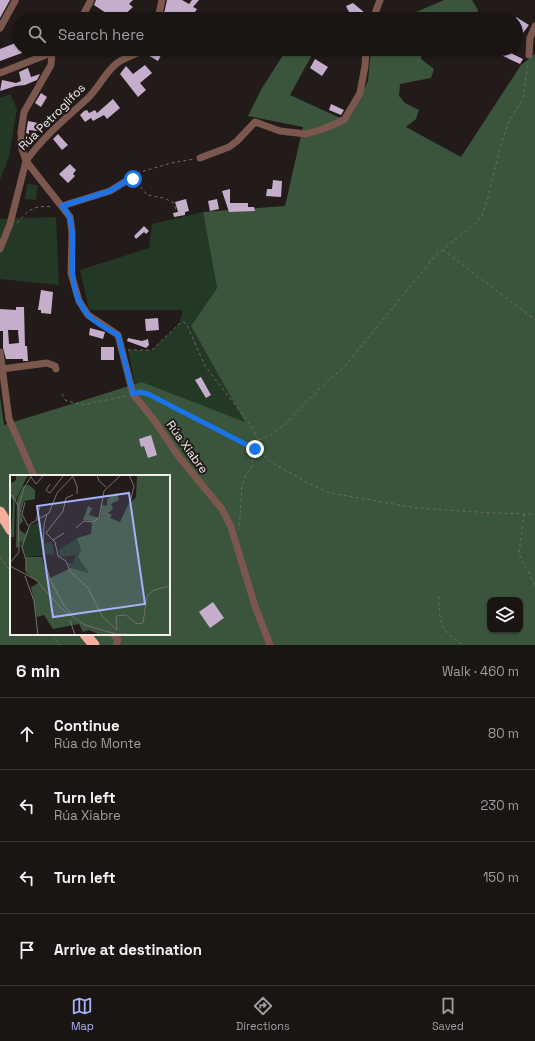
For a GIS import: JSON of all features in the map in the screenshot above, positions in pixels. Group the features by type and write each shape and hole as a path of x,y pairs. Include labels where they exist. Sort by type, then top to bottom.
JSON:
{"highway":[{"path":"0,512 10,528"},
{"path":"86,635 94,645"}],"street":[{"path":"85,12 91,0"},
{"path":"159,12 162,0"},
{"path":"376,12 380,0"},
{"path":"0,28 15,1"},
{"path":"529,55 530,38 535,26"},
{"path":"0,74 47,56"},
{"name":"Rúa Petroglifos","path":"26,161 22,149 21,132 24,112 51,65 52,56"},
{"name":"Rúa Petroglifos","path":"26,161 60,122 87,99 117,63 135,56"},
{"path":"200,158 229,147 237,141 251,124 255,122 280,131 306,134 344,120 360,93 366,56"},
{"path":"0,249 10,224 26,161"},
{"name":"Rúa Xiabre","path":"26,161 70,217 72,232 71,273 79,301 88,315 118,335 133,394 154,420 178,457 222,509 231,527 255,606 270,645"},
{"path":"62,206 110,191 131,178"},
{"path":"0,352 9,419 34,475"},
{"path":"2,369 47,363 55,366 56,369"},
{"path":"114,635 118,640 116,645"}],"path":[{"path":"258,440 269,436 284,425 320,388 345,366 435,256 482,216 508,123 522,99 529,55"},
{"path":"131,178 138,173 171,163 200,158"},
{"path":"131,178 137,180 148,195 164,198 174,203 176,211"},
{"path":"10,224 18,223 25,214 33,208 62,206"},
{"path":"442,250 535,320"},
{"path":"120,346 128,350 152,350 179,324 184,322 205,366 253,428 258,440 252,466 245,477 242,487 239,530"},
{"path":"62,394 64,400 82,405 139,392 148,394 255,449 276,465 308,483 330,493 417,508 535,514"},
{"path":"524,514 519,554 535,585"},
{"path":"0,556 10,571"},
{"path":"439,596 441,618 445,632 464,645"},
{"path":"53,635 59,645"}],"green space":[{"path":"444,0 472,0 478,10 478,12 416,12"},
{"path":"535,54 535,645 0,645 0,397 4,425 142,382 245,422 191,326 217,288 203,212 285,206 303,127 248,116 262,88 283,56 311,56 290,95 338,117 348,118 368,81 370,56 421,56 421,59 434,69 431,78 400,84 399,96 405,103 419,110 416,119 406,127 461,157 521,65"},
{"path":"10,94 17,109 9,157 0,180 0,98"},
{"path":"27,184 38,185 36,200 25,199"},
{"path":"203,212 217,288 191,326 246,423 142,382 135,386 128,350 152,350 179,324 183,310 89,310 80,270 149,248 152,224"},
{"path":"56,217 59,285 0,279 0,219"}],"building":[{"path":"0,0 10,0 0,18"},
{"path":"96,0 133,0 129,4 133,7 127,12 104,12 94,5"},
{"path":"167,0 182,0 189,4 192,0 199,0 193,7 197,9 195,12 164,12"},
{"path":"353,3 364,12 349,12 346,6"},
{"path":"523,21 529,25 523,33"},
{"path":"12,44 12,56 14,56 0,61 0,49"},
{"path":"149,56 160,56 158,61"},
{"path":"503,56 517,56 523,59 520,64"},
{"path":"315,59 328,67 322,76 310,68"},
{"path":"145,65 152,73 140,83 146,90 138,97 120,74 126,66 133,74"},
{"path":"28,68 31,77 40,74 37,80 25,85 0,91 2,80 16,83 21,81 19,72"},
{"path":"41,93 47,97 41,107 35,103"},
{"path":"113,99 120,108 107,119 104,115 93,121 91,118 85,122 80,115 87,110 89,113 95,110 97,113"},
{"path":"331,104 344,110 341,115 329,110"},
{"path":"28,121 38,123 37,131 29,130 29,134 26,133"},
{"path":"58,134 68,145 62,150 53,139"},
{"path":"70,164 76,170 73,174 75,176 68,183 59,174"},
{"path":"273,180 282,181 281,197 266,196 267,189 272,189"},
{"path":"230,189 230,203 248,203 248,207 254,207 255,211 229,212 222,191"},
{"path":"186,199 189,211 185,212 185,215 174,217 173,213 178,212 175,202"},
{"path":"217,199 219,209 210,211 208,201"},
{"path":"144,226 149,231 146,234 144,232 136,239 134,236"},
{"path":"41,290 53,292 51,314 41,313 41,310 38,310"},
{"path":"16,307 24,307 25,346 27,346 28,361 23,361 23,359 6,359 3,348 3,331 0,331 0,309 16,310","holes":["8,330 18,330 19,343 9,344"]},
{"path":"158,318 159,330 146,331 145,319"},
{"path":"90,328 105,332 103,339 89,335"},
{"path":"128,338 142,341 148,339 149,345 146,348 127,341"},
{"path":"101,347 114,347 114,360 101,360"},
{"path":"201,377 211,395 206,398 195,380"},
{"path":"151,435 157,455 148,458 144,446 141,447 139,439"},
{"path":"213,602 224,618 210,628 199,612"}],"route":[{"path":"133,179 131,178 110,191 62,206 70,217 72,232 71,273 79,301 88,315 118,335 133,394 139,392 148,394 255,449"}]}
